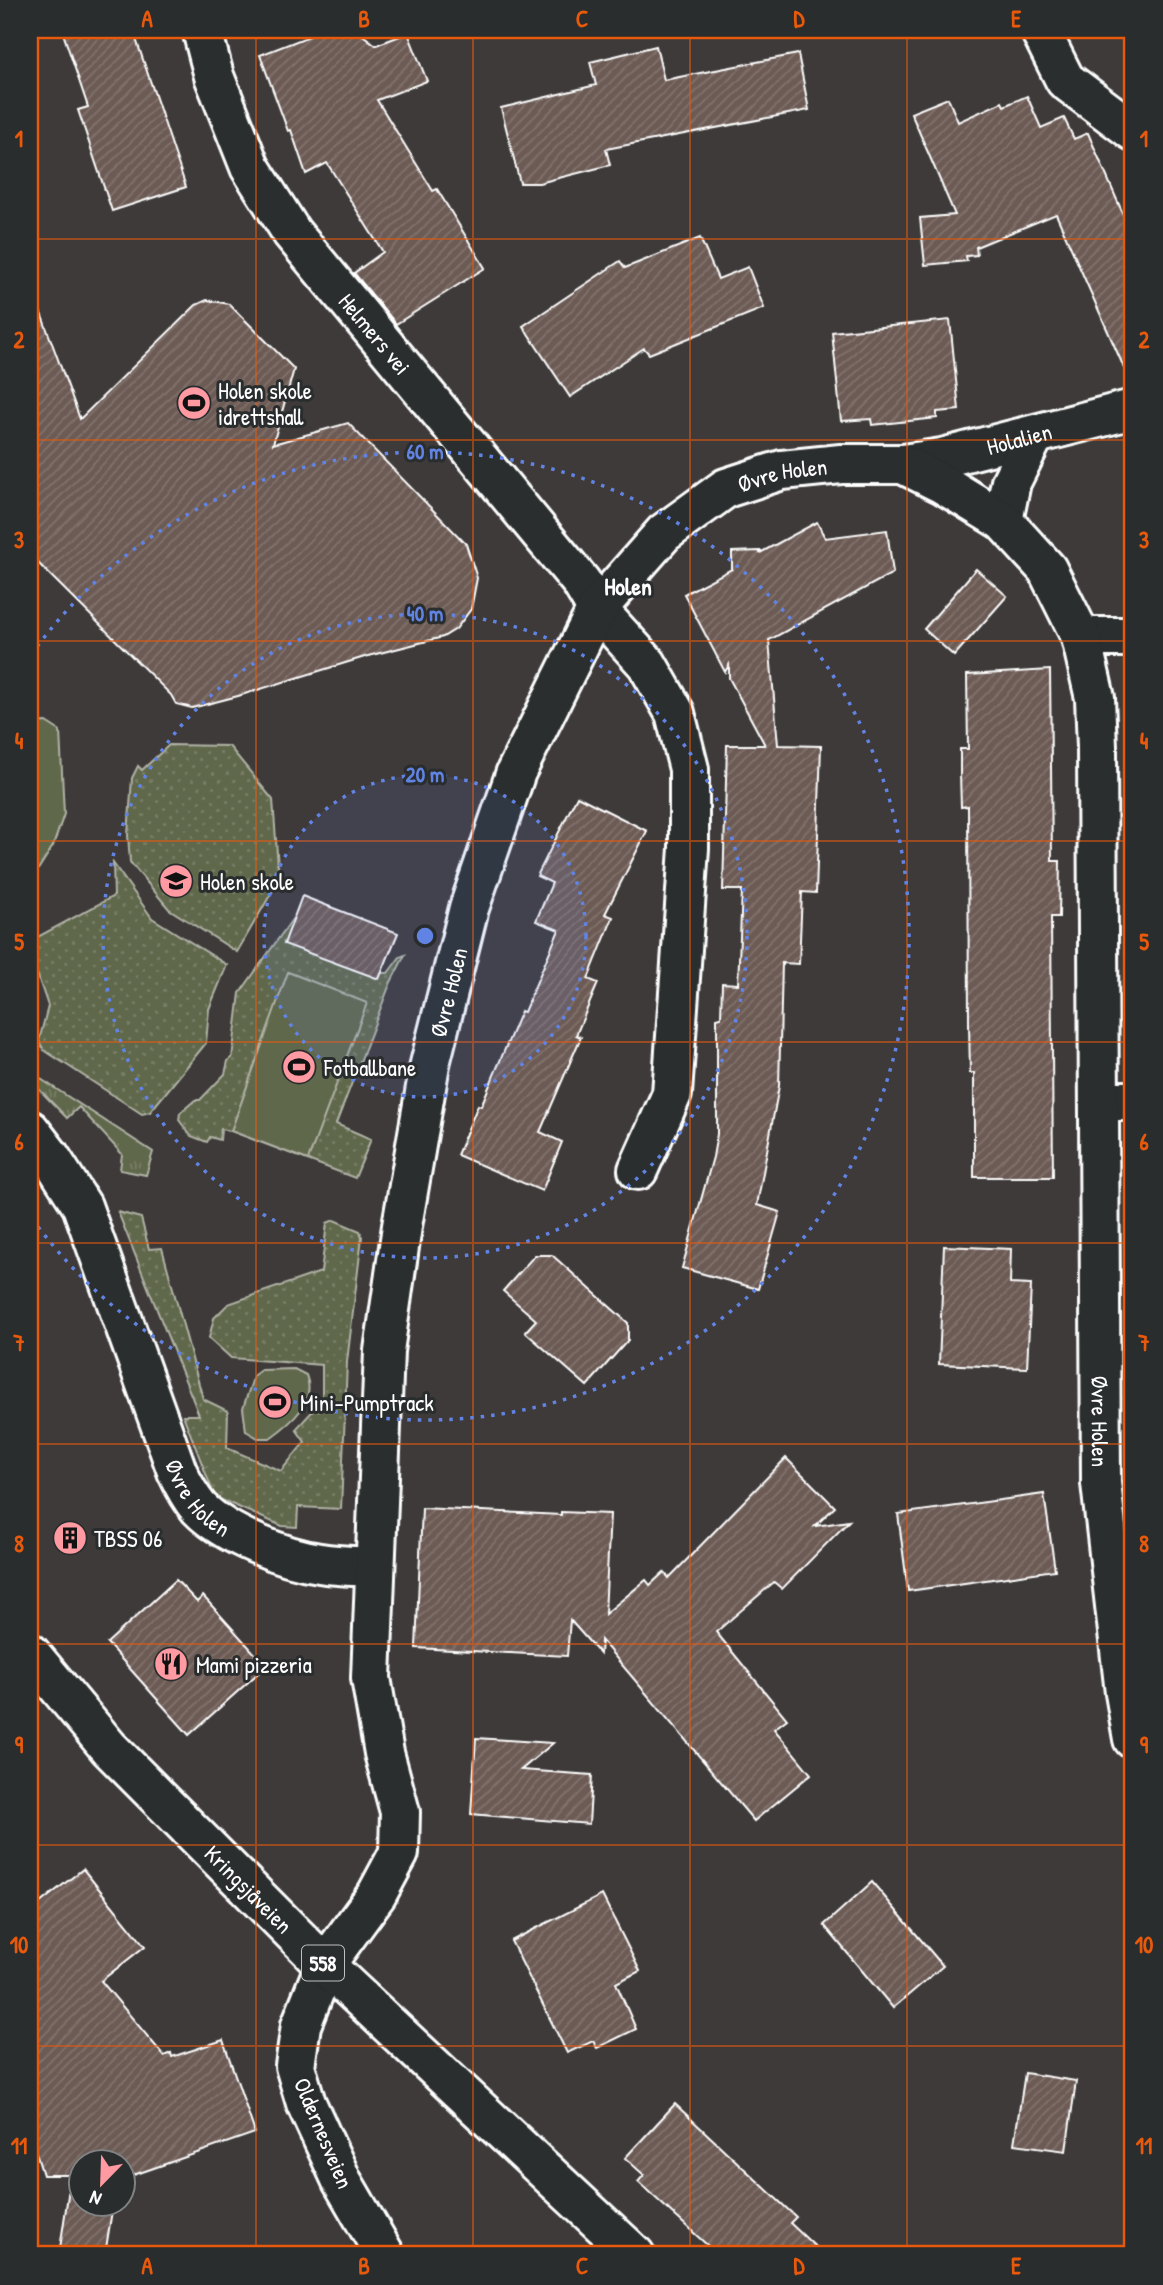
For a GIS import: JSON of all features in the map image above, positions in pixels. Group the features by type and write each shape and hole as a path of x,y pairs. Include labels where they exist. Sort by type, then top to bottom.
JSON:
{"street":[{"name":"Helmers vei","path":"202,30 214,76 250,167 292,233 581,582 597,609"},
{"path":"1040,30 1065,79 1133,131"},
{"name":"Holalien","path":"903,464 942,458 1034,436 1133,409"},
{"path":"1003,521 1011,482 1034,436"},
{"name":"Øvre Holen","path":"325,1965 372,1903 399,1853 400,1812 384,1753 371,1678 384,1351 402,1226 433,1051 469,908 516,772 597,609 664,534 726,488 782,470 841,464 903,464 943,484 1003,521 1047,569 1081,637 1095,698 1116,1101 1101,1483 1125,1693 1133,1739"},
{"path":"597,609 647,664 675,713 689,769 689,848 672,1094 638,1170"},
{"path":"1081,637 1133,636"},
{"name":"Øvre Holen","path":"30,1130 82,1206 177,1471 187,1492 201,1509 233,1534 288,1555 319,1563 374,1567"},
{"name":"Kringsjåveien","path":"30,1653 109,1748 325,1965 635,2255"},
{"name":"Oldernesveien","path":"325,1965 301,2025 295,2066 306,2103 341,2181 385,2255"}],"green space":[{"path":"46,722 60,731 64,814 53,846 30,882 30,723"},
{"path":"169,745 229,746 273,800 279,880 237,952 169,909 130,862 128,835 132,778 138,766 142,770"},
{"path":"113,863 152,918 227,965 209,1009 206,1043 150,1112 142,1114 44,1050 39,1041 48,1006 30,953 30,941 114,896"},
{"path":"293,918 296,936 380,968 382,973 388,973 400,957 405,955 390,984 336,1124 371,1139 355,1178 231,1131 221,1129 220,1140 210,1137 207,1142 191,1136 179,1120 180,1113 195,1100 200,1100 225,1074 228,1061 232,1058 240,993"},
{"name":"Fotballbane","path":"288,972 367,1003 308,1160 231,1131"},
{"path":"30,1072 153,1152 146,1175 120,1170 122,1154 79,1107 67,1118 30,1080"},
{"path":"118,1212 141,1218 149,1249 162,1248 203,1399 228,1411 227,1448 281,1471 305,1442 296,1429 322,1401 322,1365 231,1358 209,1338 214,1318 228,1304 321,1272 327,1223 334,1220 360,1231 362,1237 347,1362 341,1509 298,1507 297,1527 282,1526 215,1497 183,1415 199,1415"},
{"name":"Mini-Pumptrack","path":"294,1369 306,1375 308,1394 294,1419 270,1438 258,1438 246,1431 243,1408 254,1375 261,1370"}],"building":[{"path":"62,30 133,30 186,187 112,211 78,110 88,107"},
{"path":"325,30 356,30 376,45 408,33 427,81 377,100 433,191 437,189 485,268 396,324 354,273 383,252 327,163 306,174 260,55"},
{"path":"656,46 664,80 798,54 809,110 606,149 610,165 539,183 520,183 501,108 596,85 590,62"},
{"path":"1027,96 1041,128 1064,118 1074,139 1088,133 1133,237 1133,388 1056,214 976,247 977,255 966,256 967,261 925,265 920,218 955,215 911,113 948,98 958,122 1002,102 1004,106"},
{"path":"700,238 718,279 748,267 764,308 649,354 644,348 570,397 523,326 620,261 625,268"},
{"path":"35,297 80,419 196,305 207,300 229,304 294,369 273,444 348,423 466,544 477,578 471,609 456,629 443,637 368,656 238,696 192,708 176,704 171,695 30,555 30,298"},
{"path":"950,320 959,410 937,412 937,418 872,425 871,419 841,421 832,332"},
{"path":"817,522 825,538 887,530 893,573 769,640 778,745 821,746 816,893 802,892 799,964 782,963 779,1086 757,1205 780,1212 758,1289 682,1268 717,1134 717,1018 721,1017 722,983 738,984 742,890 723,890 727,745 765,745 729,678 729,665 725,672 684,594 732,569 732,552 760,553"},
{"path":"976,569 1007,596 954,656 924,629"},
{"path":"1050,670 1052,861 1060,861 1059,917 1051,917 1053,1177 974,1177 974,1073 970,1073 969,1024 968,806 961,807 960,774 960,749 968,749 967,675"},
{"path":"577,796 647,831 605,914 613,917 588,979 598,983 576,1035 581,1037 540,1132 562,1142 542,1191 457,1155 559,930 536,921 552,883 537,876"},
{"path":"302,896 398,933 379,979 284,944"},
{"path":"944,1246 1011,1249 1010,1284 1031,1285 1027,1368 939,1364"},
{"path":"535,1255 552,1255 628,1323 628,1340 587,1386 525,1332 536,1320 503,1291"},
{"path":"786,1458 835,1507 815,1526 849,1521 782,1589 774,1582 716,1632 787,1719 774,1729 811,1774 754,1821 601,1640 600,1654 570,1620 567,1656 416,1648 422,1508 561,1515 561,1512 610,1514 605,1614 646,1580 650,1585 664,1572 669,1578"},
{"path":"1044,1494 1055,1570 908,1591 898,1514"},
{"path":"176,1580 197,1602 203,1596 266,1666 189,1735 107,1643"},
{"path":"476,1738 553,1743 521,1770 592,1775 589,1824 471,1814"},
{"path":"83,1869 145,1946 101,1981 164,2056 171,2053 172,2057 223,2040 255,2133 136,2174 136,2148 66,2148 66,2175 43,2175 30,2134 30,1911"},
{"path":"872,1882 943,1966 893,2008 824,1925"},
{"path":"602,1895 640,1971 616,1983 636,2029 597,2048 593,2041 567,2053 511,1941"},
{"path":"1025,2073 1076,2081 1066,2151 1014,2144"},
{"path":"675,2104 796,2217 790,2223 824,2255 718,2255 638,2182 644,2175 625,2158"},
{"path":"66,2208 66,2218 111,2218 105,2255 59,2255"}],"place":[{"name":"Holen skole idrettshall","path":"194,403"},
{"name":"Holen skole","path":"176,881"},
{"name":"Fotballbane","path":"299,1067"},
{"name":"Mini-Pumptrack","path":"275,1402"},
{"name":"TBSS 06","path":"70,1538"},
{"name":"Mami pizzeria","path":"171,1664"}],"district":[{"name":"Holen","path":"628,586"}]}
